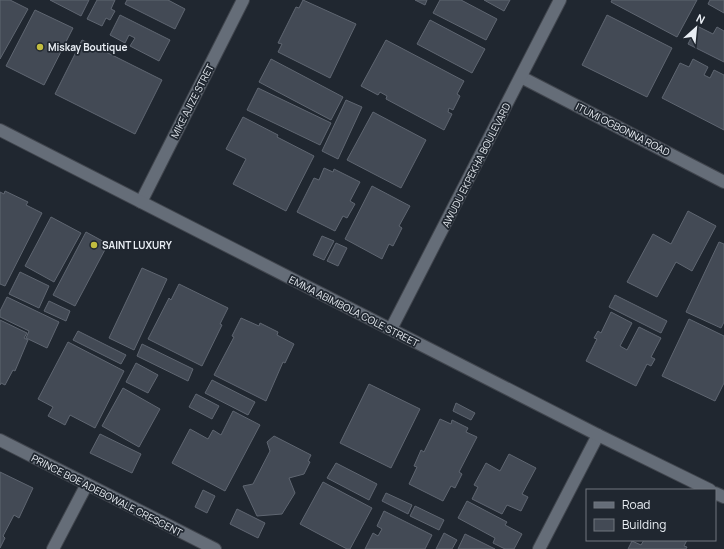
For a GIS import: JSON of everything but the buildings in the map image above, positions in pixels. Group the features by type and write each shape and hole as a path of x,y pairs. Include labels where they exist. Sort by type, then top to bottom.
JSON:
{"street":[{"name":"MIKE AJIZE STRET","path":"141,202 243,0"},
{"name":"AWUDU EKPEKHA BOULEVARD","path":"391,329 560,0"},
{"name":"ITUMI OGBONNA ROAD","path":"521,76 724,182"},
{"name":"EMMA ABIMBOLA COLE STREET","path":"0,130 598,435 708,489"},
{"path":"539,549 598,435"},
{"name":"PRINCE BOE ADEBOWALE CRESCENT","path":"0,440 215,549"},
{"path":"53,549 87,484"}],"place":[{"name":"Miskay Boutique","path":"40,47"},
{"name":"SAINT LUXURY","path":"94,245"}]}
